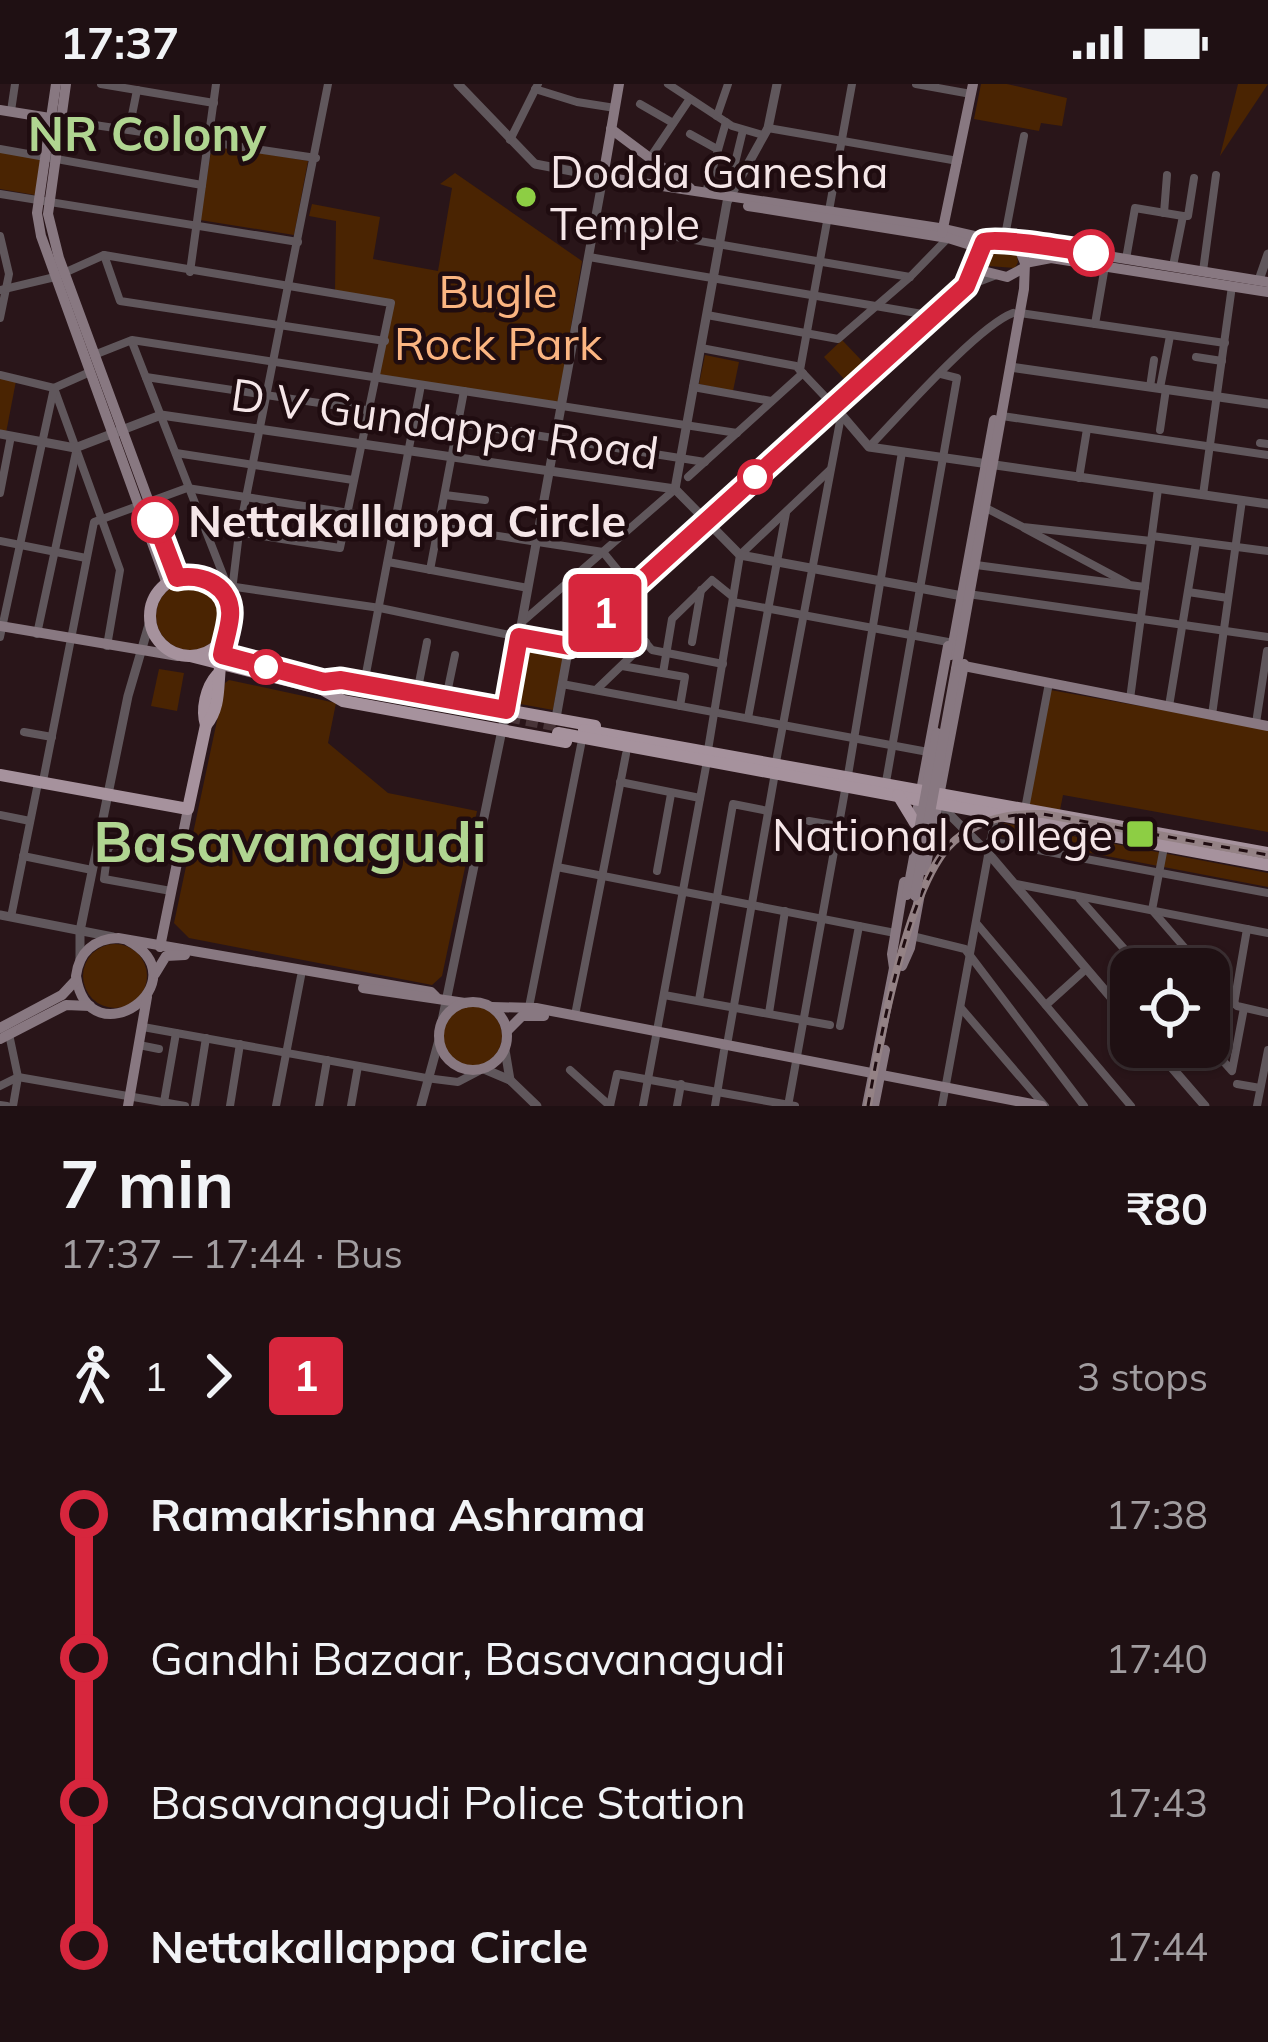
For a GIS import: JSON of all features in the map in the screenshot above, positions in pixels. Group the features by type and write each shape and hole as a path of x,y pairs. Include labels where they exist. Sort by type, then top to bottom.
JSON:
{"main road":[{"path":"56,84 56,119 44,200 60,275 90,372 117,431"},
{"path":"56,119 66,84"},
{"path":"603,177 619,84"},
{"path":"945,233 972,89"},
{"path":"6,111 56,119"},
{"path":"611,129 692,190"},
{"path":"603,177 728,199"},
{"path":"603,177 1018,246 1264,281"},
{"path":"945,233 980,248 999,240"},
{"path":"897,967 895,934 948,642 976,565 1000,383 1024,286 1018,246"},
{"path":"980,248 977,263 995,275 1051,258 1268,292"},
{"path":"60,275 94,355 172,581"},
{"path":"897,967 912,936 939,798 966,592 1002,416 1016,313"},
{"path":"129,1101 147,995 206,725 203,715 219,665 225,634 230,607 225,586 194,575 172,581 152,604 150,621 158,640 184,656 216,650 225,634"},
{"path":"1,630 184,656 323,685 364,684 446,698 558,726 847,780 898,795 920,794"},
{"path":"956,668 1262,724"},
{"path":"871,1106 956,668"},
{"path":"323,685 343,701 490,720 502,730 664,761 688,752"},
{"path":"490,720 499,745"},
{"path":"0,771 189,806"},
{"path":"847,780 886,782 920,794 1268,865"},
{"path":"898,795 915,823"},
{"path":"997,809 1025,809 1268,853"},
{"path":"3,1034 64,1000 76,980 80,959 96,942 123,939 431,992 440,998"},
{"path":"123,939 147,956 152,976"},
{"path":"152,976 161,959 178,954 420,999 575,1016 656,1035"},
{"path":"76,980 92,1007"},
{"path":"112,1014 136,1007 147,995"},
{"path":"64,1000 143,1027"},
{"path":"465,1003 442,1021 439,1040 453,1065 482,1070 505,1050 507,1031 492,1007"},
{"path":"507,1031 528,1011"},
{"path":"528,1011 876,1077 944,1096 1043,1106"}],"street":[{"path":"6,111 15,84"},
{"path":"100,84 214,103"},
{"path":"190,272 216,84"},
{"path":"225,586 262,432 328,84"},
{"path":"442,1021 440,998 506,710 603,177 535,164 458,84"},
{"path":"668,84 721,120 743,129 842,140 958,161"},
{"path":"522,622 674,490 728,199 765,132 777,84"},
{"path":"688,478 801,372 852,84"},
{"path":"916,84 972,89"},
{"path":"706,192 727,85"},
{"path":"509,141 537,87 577,102 615,108"},
{"path":"129,130 137,90"},
{"path":"650,158 689,100"},
{"path":"640,104 673,123"},
{"path":"56,119 316,158"},
{"path":"742,170 734,167 743,129"},
{"path":"689,134 717,149"},
{"path":"999,240 1024,136"},
{"path":"0,148 202,184"},
{"path":"1164,213 1167,175"},
{"path":"1203,271 1216,175"},
{"path":"1126,259 1135,208 1189,216 1194,178"},
{"path":"0,194 298,242"},
{"path":"1173,266 1183,216"},
{"path":"595,223 910,277"},
{"path":"706,315 838,339 910,277 945,233"},
{"path":"0,236 8,256 0,318"},
{"path":"1264,281 1268,254"},
{"path":"104,255 120,301 385,341"},
{"path":"3,290 60,275 104,255 391,303 340,548 204,526"},
{"path":"589,257 934,316"},
{"path":"558,726 569,646 838,410 966,286 977,263"},
{"path":"1095,324 1105,266"},
{"path":"966,286 995,275"},
{"path":"1203,495 1232,286"},
{"path":"869,446 1002,317 1016,313 1225,343"},
{"path":"1158,388 1170,336"},
{"path":"132,340 225,586"},
{"path":"94,355 132,340 737,433"},
{"path":"701,348 801,372 869,446 1268,504"},
{"path":"1196,357 1222,361"},
{"path":"1154,360 1160,430"},
{"path":"1010,367 1268,404"},
{"path":"0,376 54,388 90,372"},
{"path":"886,782 957,378 941,374"},
{"path":"146,377 366,410"},
{"path":"364,684 421,384"},
{"path":"694,387 772,401"},
{"path":"1,630 54,388"},
{"path":"54,388 120,570 106,646"},
{"path":"430,570 464,391"},
{"path":"715,1106 838,410"},
{"name":"D V Gundappa Road","path":"75,449 161,415 674,490 740,556"},
{"path":"1002,416 1268,455"},
{"path":"458,423 705,462"},
{"path":"1079,478 1087,428"},
{"path":"0,493 5,435 75,449"},
{"path":"38,634 75,449"},
{"path":"610,1106 616,1074 790,1106 902,452"},
{"path":"175,453 352,480"},
{"path":"643,1106 740,556 831,469"},
{"path":"69,485 91,489"},
{"path":"123,939 6,916 52,737 94,522 187,488 603,552 633,589"},
{"path":"1130,699 1158,489"},
{"path":"445,494 485,500"},
{"path":"1212,715 1242,500"},
{"path":"986,508 1129,585"},
{"path":"748,718 786,512"},
{"path":"1023,527 1268,551"},
{"path":"0,541 86,558"},
{"path":"1169,706 1196,542"},
{"path":"740,556 920,588 1267,637 1268,628"},
{"path":"388,562 528,587"},
{"path":"976,565 1145,587"},
{"path":"663,673 672,619 712,580 733,599 948,642"},
{"path":"225,586 380,608 569,646"},
{"path":"692,642 701,590"},
{"path":"1188,592 1228,598"},
{"path":"614,606 652,650 723,664"},
{"path":"80,959 80,931 108,790 150,621"},
{"path":"417,693 427,642"},
{"path":"597,689 646,642"},
{"path":"1262,724 1268,651"},
{"path":"446,698 455,655"},
{"path":"622,666 686,677 680,706"},
{"path":"1025,809 1049,682"},
{"path":"562,684 928,752"},
{"path":"24,732 52,737"},
{"path":"528,1011 581,745"},
{"path":"575,1016 626,754"},
{"path":"620,782 700,798"},
{"path":"649,886 671,794"},
{"path":"939,798 989,848 1011,883 1110,997"},
{"path":"699,1000 733,804 768,811"},
{"path":"944,1096 997,809"},
{"path":"0,815 30,821"},
{"path":"809,821 838,826"},
{"path":"172,891 104,879 106,856 112,844 178,858"},
{"path":"1152,910 1164,845"},
{"path":"989,848 1268,893"},
{"path":"23,856 92,870"},
{"path":"557,867 895,934"},
{"path":"1011,883 1268,933"},
{"path":"1079,898 1123,948"},
{"path":"1152,910 1185,948"},
{"path":"769,1013 785,911"},
{"path":"975,922 1131,1106"},
{"path":"664,995 836,1025 859,926"},
{"path":"1229,1068 1232,1072 1247,929"},
{"path":"912,936 963,948 1084,1106"},
{"path":"1046,1005 1086,969"},
{"path":"276,1106 301,976"},
{"path":"1230,997 1239,1006 1268,1013"},
{"path":"960,1007 1043,1106"},
{"path":"143,1027 426,1078 458,1082 482,1070 510,1080 537,1106"},
{"path":"164,1102 176,1033"},
{"path":"3,1034 18,1077 7,1106"},
{"path":"0,1086 18,1077 129,1101 190,1106 206,1038"},
{"path":"421,1106 439,1040"},
{"path":"230,1106 240,1044"},
{"path":"140,1045 159,1048"},
{"path":"505,1050 510,1080"},
{"path":"1257,1106 1268,1050"},
{"path":"319,1106 327,1060"},
{"path":"351,1106 358,1066"},
{"path":"1172,1068 1205,1106"},
{"path":"570,1070 610,1106"},
{"path":"677,1106 681,1084"},
{"path":"1237,1084 1260,1088"}],"green space":[{"path":"981,84 1007,84 1067,98 1062,126 1041,123 1039,131 974,119"},
{"path":"1238,84 1268,84 1220,156"},
{"path":"212,145 308,161 294,235 200,220"},
{"path":"0,151 41,158 35,195 0,189"},
{"name":"Bugle Rock Park","path":"455,173 582,261 558,403 376,374 392,302 335,291 336,221 309,216 312,204 380,217 373,259 438,271 452,188 440,184"},
{"path":"993,246 1016,252 1015,268 988,266 984,251"},
{"path":"842,340 863,362 845,380 824,357"},
{"path":"705,355 739,362 733,391 699,384"},
{"path":"0,378 16,381 6,433 0,432"},
{"path":"190,582 214,592 224,616 214,640 190,650 166,640 156,616 166,592"},
{"path":"526,643 564,650 553,710 515,703"},
{"path":"159,669 184,673 177,711 151,706"},
{"path":"229,680 336,703 328,743 388,793 477,811 442,976 432,985 189,938 174,923"},
{"path":"1045,689 1268,729 1268,832 1063,795 1060,810 1023,803"},
{"path":"1004,823 1268,873 1268,887 1001,836"},
{"path":"115,944 138,953 147,976 138,999 115,1008 92,999 83,976 92,953"},
{"path":"472,1006 493,1015 502,1036 493,1057 472,1066 451,1057 442,1036 451,1015"}],"tunnel":[{"path":"491,713 559,726"}],"railway":[{"path":"868,1106 897,970 920,898 948,847 968,830 1004,817 1043,814 1268,855"}],"bus line":[{"name":"1","path":"155,520 177,578 207,579 226,597 230,620 222,655 324,682 341,680 506,710 519,637 569,646 966,286 984,242 994,239 1091,253"}],"place":[{"name":"Dodda Ganesha Temple","path":"526,197"},
{"name":"Nettakallappa Circle","path":"155,520"},
{"name":"National College","path":"1140,834"}],"district":[{"name":"NR Colony","path":"147,133"},
{"name":"Basavanagudi","path":"290,840"}]}
